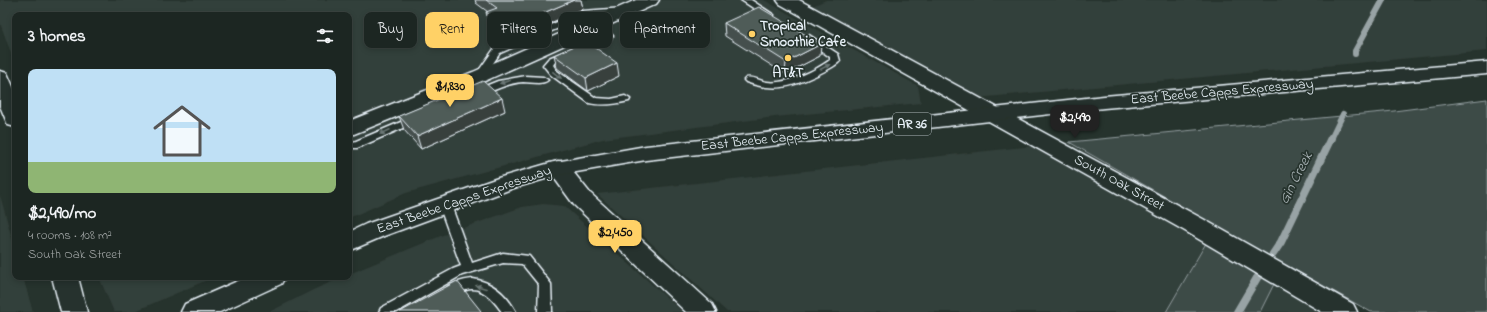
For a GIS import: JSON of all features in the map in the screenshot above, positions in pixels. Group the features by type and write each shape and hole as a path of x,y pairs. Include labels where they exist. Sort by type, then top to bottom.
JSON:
{"main road":[{"path":"352,138 480,76 650,0"},
{"name":"South Oak Street","path":"786,0 1194,225 1344,312"},
{"name":"East Beebe Capps Expressway","path":"352,241 375,230 506,183 558,168 646,153 1104,102 1487,68"},
{"path":"0,77 12,111"},
{"path":"558,168 582,199 703,312"},
{"path":"66,280 74,312"},
{"path":"194,312 265,280"}],"lane":[{"path":"745,0 778,20"},
{"path":"749,80 760,84 784,86 830,65 835,61 835,56 830,52 798,32"},
{"path":"580,48 552,60 548,65 550,69 593,101 611,102 625,99"},
{"path":"466,97 508,80 523,78 543,80"},
{"path":"352,138 423,116"},
{"path":"445,205 468,269"},
{"path":"386,312 458,272 503,258 525,259 545,284 545,312"},
{"path":"438,298 467,285 482,286 497,295 509,312"}],"shaded area":[{"path":"0,0 638,0 611,12 559,12 559,35 551,39 551,12 487,12 487,48 531,48 475,73 352,122 352,12 12,12 12,56 0,23"},
{"path":"662,0 764,0 918,86 921,103 775,117 603,139 406,193 352,217 352,134 559,45 559,48 612,48 612,22 620,18 620,48 710,48 710,12 635,12"},
{"path":"826,0 1487,0 1487,51 976,98 810,7"},
{"path":"1487,99 1487,312 1371,312 1284,264 1260,312 1166,312 1216,226 1069,142 1394,111"},
{"path":"1069,142 1216,226 1166,312 727,312 597,194"},
{"path":"0,195 12,238 12,280 24,280 33,312 0,312"},
{"path":"543,204 564,206 683,312 269,312 336,280 352,280 352,273 443,235 522,207"},
{"path":"100,280 207,280 133,312 114,312"},
{"path":"1274,284 1325,312 1260,312"}],"building":[{"path":"486,0 574,0 546,12 486,12 497,8"},
{"path":"759,7 821,44 786,62 724,23"},
{"path":"570,48 596,48 617,63 586,78 554,55"},
{"path":"483,81 502,98 417,136 399,116"},
{"path":"457,281 481,311 480,312 400,312"}],"waterway":[{"name":"Gin Creek","path":"1355,54 1355,51 1383,0"},
{"name":"Gin Creek","path":"1331,139 1343,114"},
{"name":"Gin Creek","path":"1273,254 1281,242 1331,138"},
{"name":"Gin Creek","path":"1237,312 1257,278"}],"place":[{"name":"Tropical Smoothie Cafe","path":"752,34"},
{"name":"AT&T","path":"788,58"}]}
